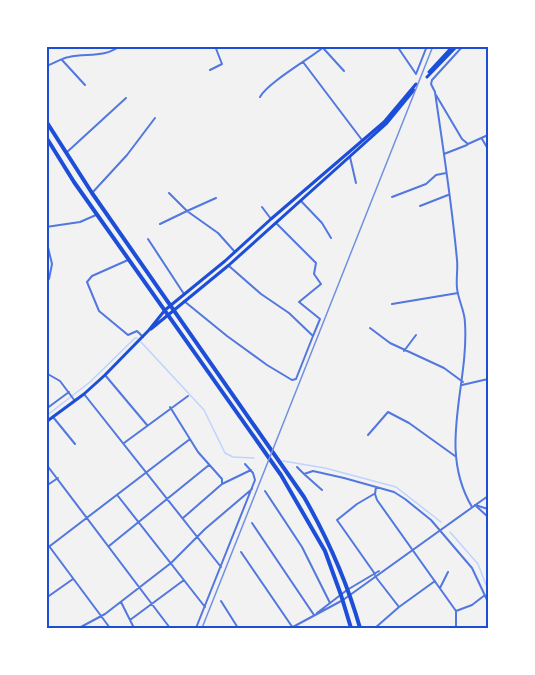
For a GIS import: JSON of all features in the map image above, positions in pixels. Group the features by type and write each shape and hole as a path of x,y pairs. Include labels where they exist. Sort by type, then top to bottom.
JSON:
{"highway":[{"path":"46,121 92,193 286,471 323,531 360,628"},
{"path":"46,137 74,182 281,475 325,551 351,628"}],"main road":[{"path":"429,72 455,46"},
{"path":"427,77 455,46"},
{"path":"172,308 184,294 388,118 416,84"},
{"path":"46,422 84,394 167,312 229,265 389,121 414,90"}],"street":[{"path":"46,66 68,57 112,52 120,46"},
{"path":"210,70 222,64 215,46"},
{"path":"397,46 416,74 427,46"},
{"path":"463,46 432,80 431,84 456,130 468,144"},
{"path":"260,97 324,47 344,71"},
{"path":"62,60 85,85"},
{"path":"303,62 362,140"},
{"path":"435,92 458,263 458,293 465,322 462,383 455,430 454,456 462,490 473,506 489,517"},
{"path":"66,153 126,98"},
{"path":"92,193 127,155 155,118"},
{"path":"444,154 489,135"},
{"path":"482,139 489,149"},
{"path":"349,156 356,183"},
{"path":"392,197 426,184 436,175 447,173"},
{"path":"169,193 187,211 218,233 235,252"},
{"path":"420,206 449,195"},
{"path":"160,224 216,198"},
{"path":"300,200 322,223 331,238"},
{"path":"262,207 271,219"},
{"path":"46,227 80,222 98,214"},
{"path":"184,301 243,348 292,380 296,379 320,319 299,302 321,284 314,273 316,264 276,222"},
{"path":"46,239 52,264 49,279 46,280"},
{"path":"148,239 184,294"},
{"path":"129,260 92,276 87,282 99,311 128,335 137,331 143,337"},
{"path":"229,265 261,294 289,313 313,336"},
{"path":"392,303 458,293"},
{"path":"369,328 404,351 444,368 462,383 489,379"},
{"path":"404,351 416,335"},
{"path":"46,372 60,381 74,400"},
{"path":"105,375 147,425"},
{"path":"46,409 70,393"},
{"path":"84,394 221,567"},
{"path":"124,442 188,396"},
{"path":"170,407 190,440 222,479 222,484"},
{"path":"368,435 388,412 409,423 454,456"},
{"path":"53,417 75,444"},
{"path":"48,548 190,440"},
{"path":"46,464 170,628"},
{"path":"196,628 252,489 255,476 245,464"},
{"path":"109,546 210,465"},
{"path":"297,467 322,490"},
{"path":"183,518 222,484 251,470"},
{"path":"304,474 313,471 394,492 405,499 431,520 472,568 489,602"},
{"path":"46,486 58,478"},
{"path":"376,487 375,494 456,611 456,628"},
{"path":"79,628 102,616 171,563 252,489"},
{"path":"265,491 302,547 330,603"},
{"path":"375,494 357,504 337,520 399,607"},
{"path":"117,495 205,607"},
{"path":"308,618 330,603 349,595 489,496"},
{"path":"473,506 489,509"},
{"path":"252,523 314,615"},
{"path":"46,542 48,548 74,578 110,628"},
{"path":"241,552 292,628 342,598 347,590 375,575"},
{"path":"440,588 448,572"},
{"path":"46,598 74,578"},
{"path":"130,620 184,580"},
{"path":"375,628 399,607 435,582"},
{"path":"456,611 472,605 485,594"},
{"path":"121,601 134,628"},
{"path":"221,601 238,628"},
{"path":"380,624 384,628"}],"waterway":[{"path":"46,416 90,382 137,338"},
{"path":"141,342 204,410 225,453 233,457 254,458"},
{"path":"283,461 325,468 396,487 441,522"},
{"path":"450,532 478,564 488,590"}],"railway":[{"path":"202,628 433,46"}]}
